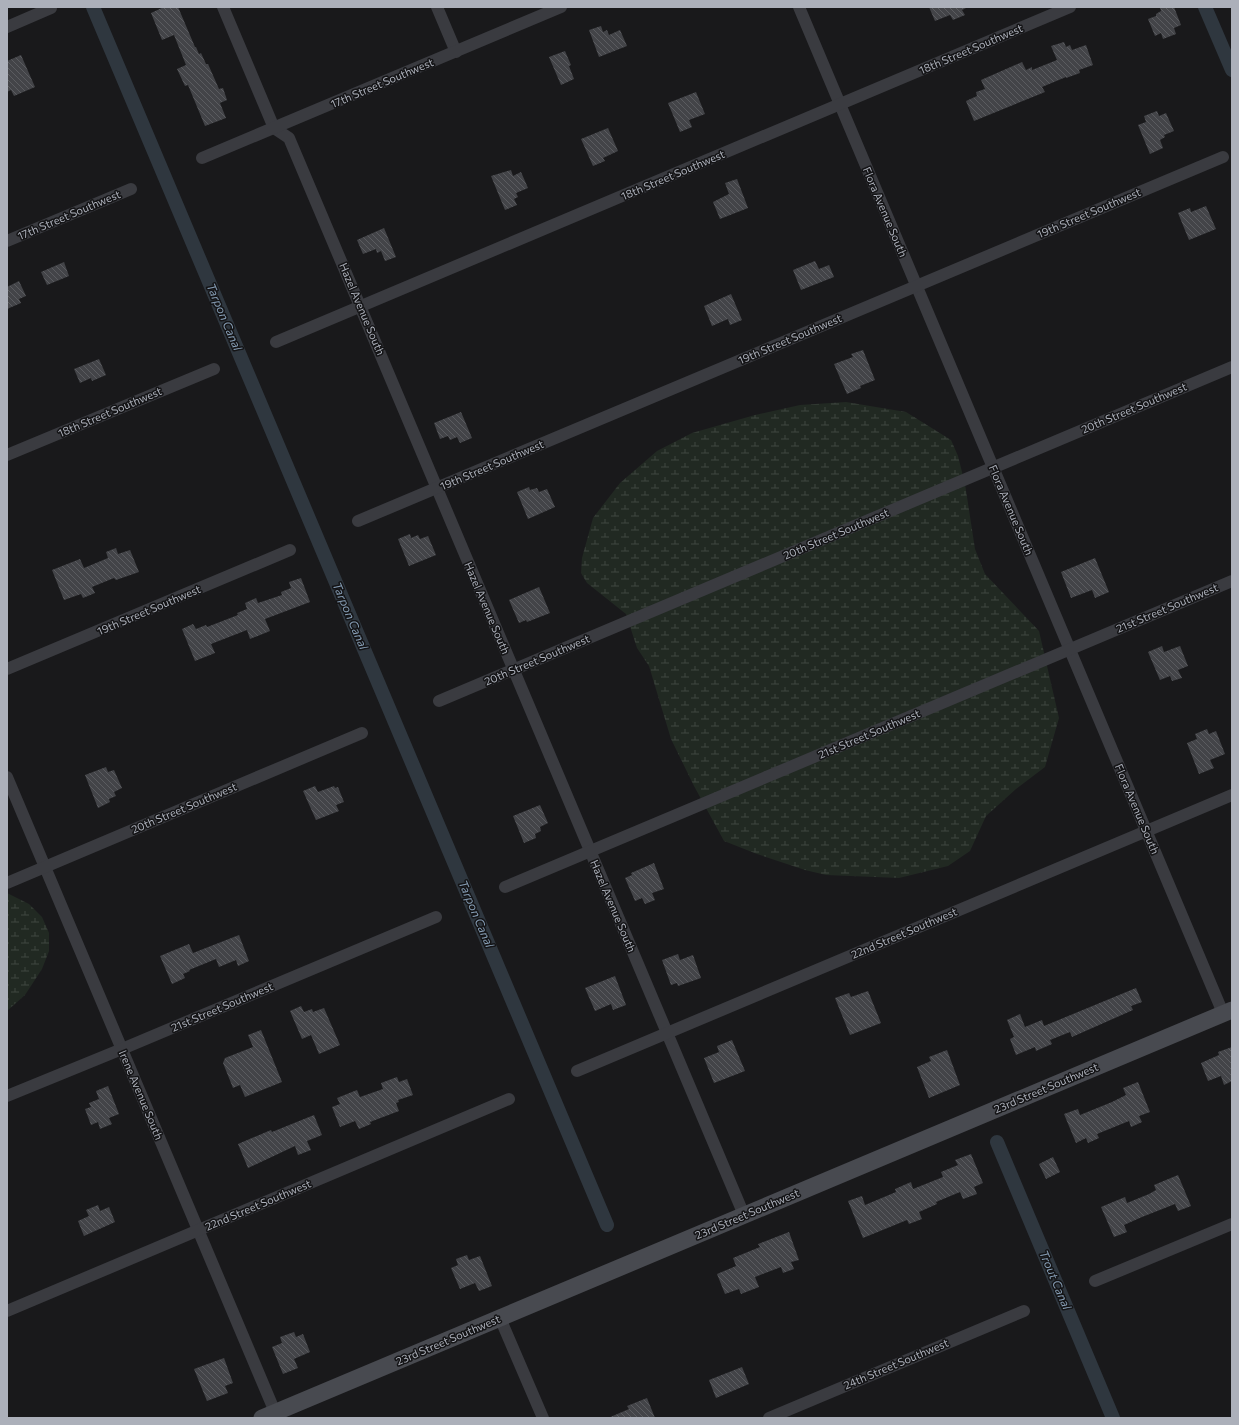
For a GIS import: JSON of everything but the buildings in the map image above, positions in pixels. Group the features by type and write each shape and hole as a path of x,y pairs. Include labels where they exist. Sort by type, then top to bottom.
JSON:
{"street":[{"path":"223,7 274,128"},
{"path":"437,7 456,52"},
{"name":"17th Street Southwest","path":"202,158 561,7"},
{"name":"Flora Avenue South","path":"799,7 1146,831 1227,1012"},
{"name":"18th Street Southwest","path":"276,342 1070,7"},
{"path":"7,27 51,8"},
{"name":"Hazel Avenue South","path":"274,128 289,138 744,1215"},
{"name":"19th Street Southwest","path":"358,521 1223,157"},
{"name":"17th Street Southwest","path":"7,241 131,189"},
{"name":"20th Street Southwest","path":"439,701 1232,367"},
{"name":"18th Street Southwest","path":"7,455 214,369"},
{"name":"19th Street Southwest","path":"7,669 290,550"},
{"name":"21st Street Southwest","path":"505,887 1232,581"},
{"name":"20th Street Southwest","path":"7,883 362,733"},
{"name":"Irene Avenue South","path":"7,777 198,1231 268,1415"},
{"name":"22nd Street Southwest","path":"577,1071 1232,795"},
{"name":"21st Street Southwest","path":"7,1096 122,1050 436,917"},
{"name":"23rd Street Southwest","path":"268,1415 1227,1012"},
{"name":"22nd Street Southwest","path":"7,1311 509,1099"},
{"path":"1095,1281 1232,1224"},
{"name":"24th Street Southwest","path":"769,1418 1024,1311"},
{"path":"500,1318 543,1418"}],"green space":[{"path":"846,402 906,412 951,440 958,456 965,484 975,549 985,574 1039,631 1059,718 1045,767 1016,789 986,816 970,851 948,866 899,878 826,875 805,870 757,854 724,841 694,786 671,739 649,666 637,648 626,614 587,583 581,573 582,558 593,518 620,483 657,451 692,433 755,415 800,405"},
{"path":"7,893 29,904 42,917 49,933 49,951 42,969 25,995 7,1011"}],"waterway":[{"name":"Tarpon Canal","path":"93,7 607,1225"},
{"path":"1205,7 1232,70"},
{"name":"Trout Canal","path":"997,1142 1113,1418"}]}
